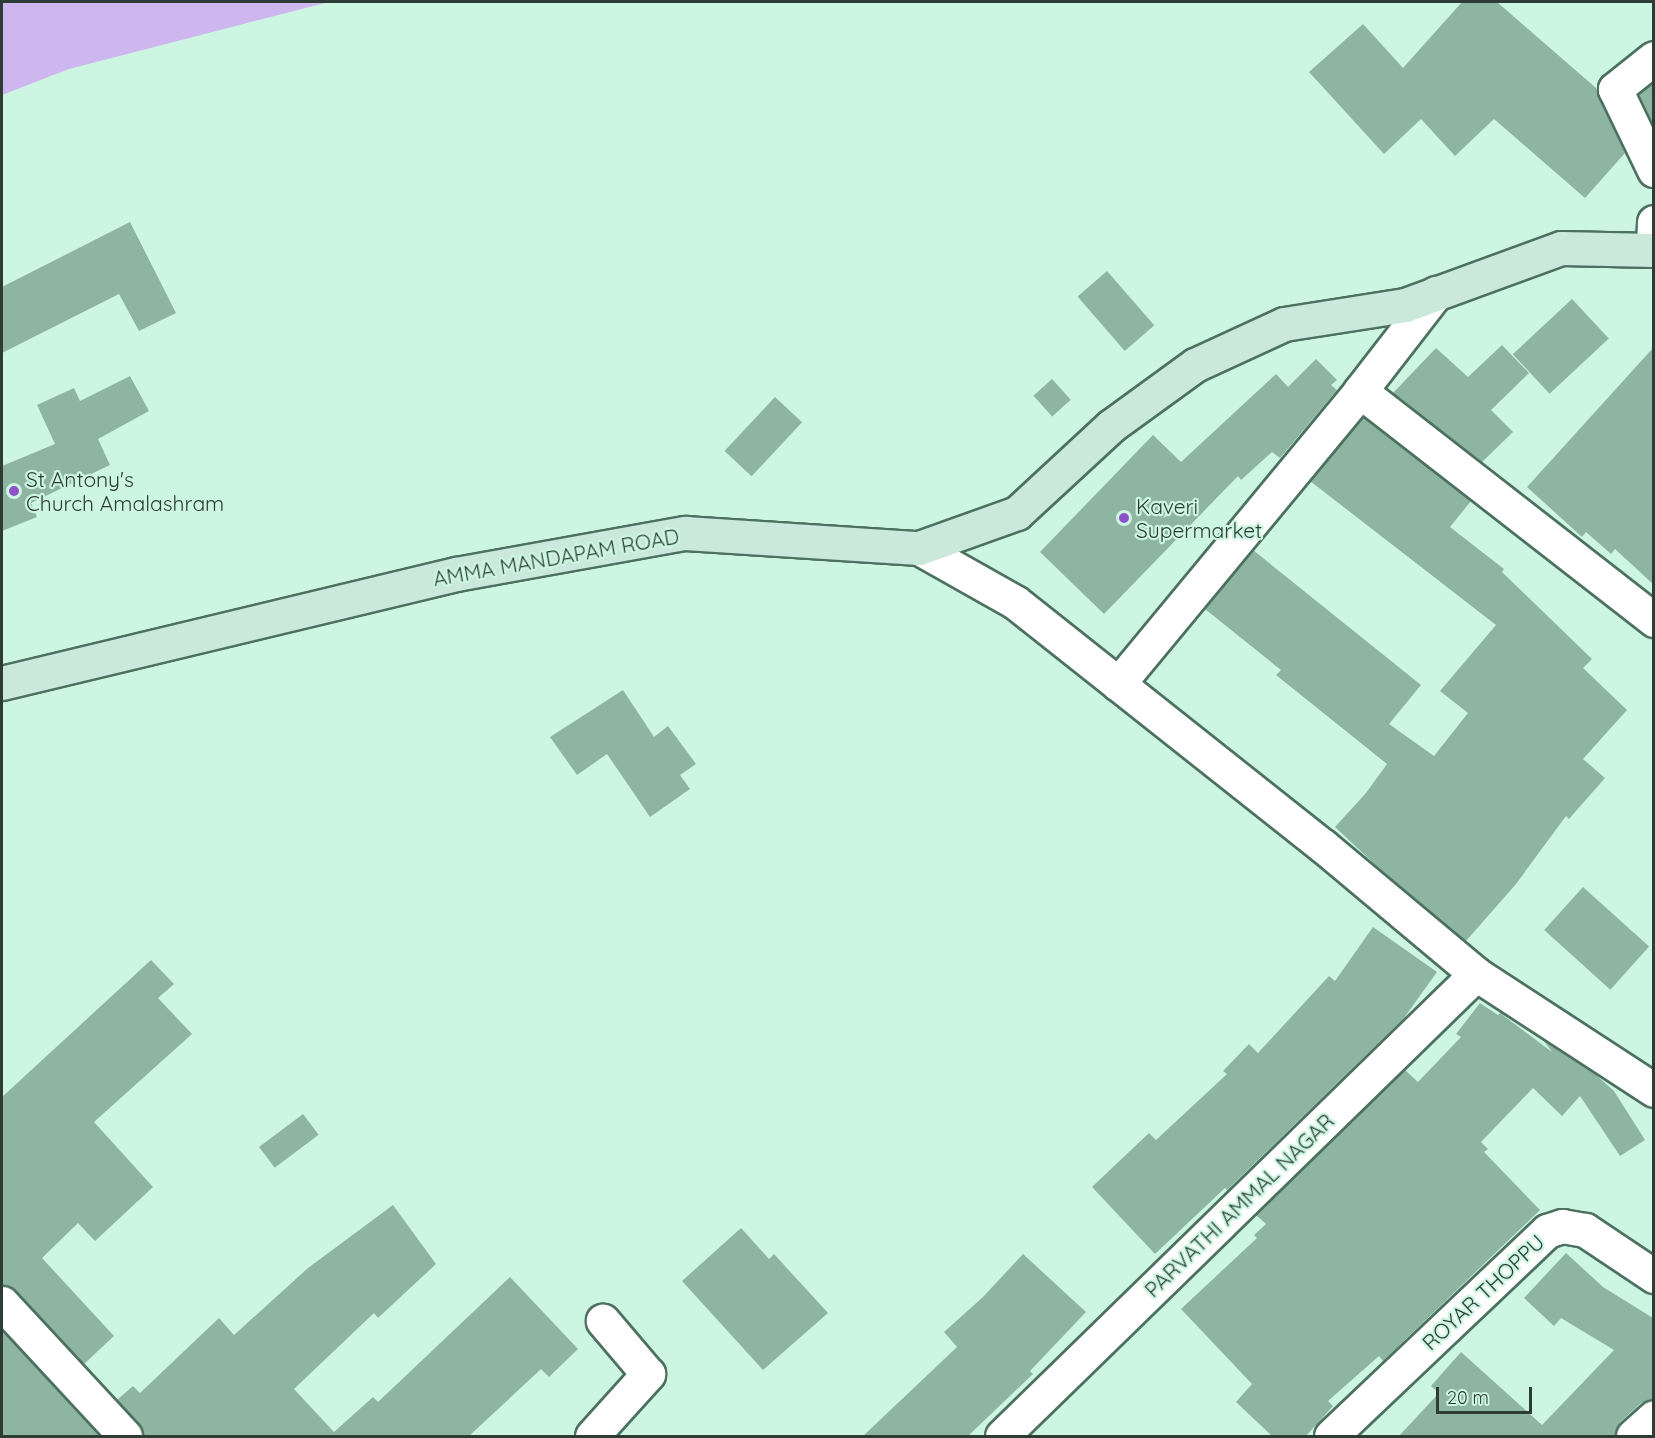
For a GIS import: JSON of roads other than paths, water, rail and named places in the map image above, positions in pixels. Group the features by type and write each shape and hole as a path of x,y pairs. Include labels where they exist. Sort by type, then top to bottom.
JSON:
{"main road":[{"name":"AMMA MANDAPAM ROAD","path":"2,683 456,574 684,533 919,548 1017,513 1111,426 1194,365 1284,324 1405,305 1561,248 1653,250"}],"street":[{"path":"1653,58 1615,89 1653,170"},
{"path":"1653,222 1653,250"},
{"path":"1118,684 1360,391 1436,293"},
{"path":"1360,391 1653,620"},
{"path":"919,548 1015,602 1323,846 1476,974 1653,1090"},
{"name":"PARVATHI AMMAL NAGAR","path":"1002,1437 1476,974"},
{"name":"ROYAR THOPPU","path":"1331,1437 1547,1232 1562,1226 1584,1230 1653,1276"},
{"path":"2,1303 125,1437"},
{"path":"592,1437 648,1374 603,1321"},
{"path":"1633,1437 1653,1417"}],"place":[{"name":"St Antony's Church Amalashram","path":"14,491"},
{"name":"Kaveri Supermarket","path":"1124,518"}]}
